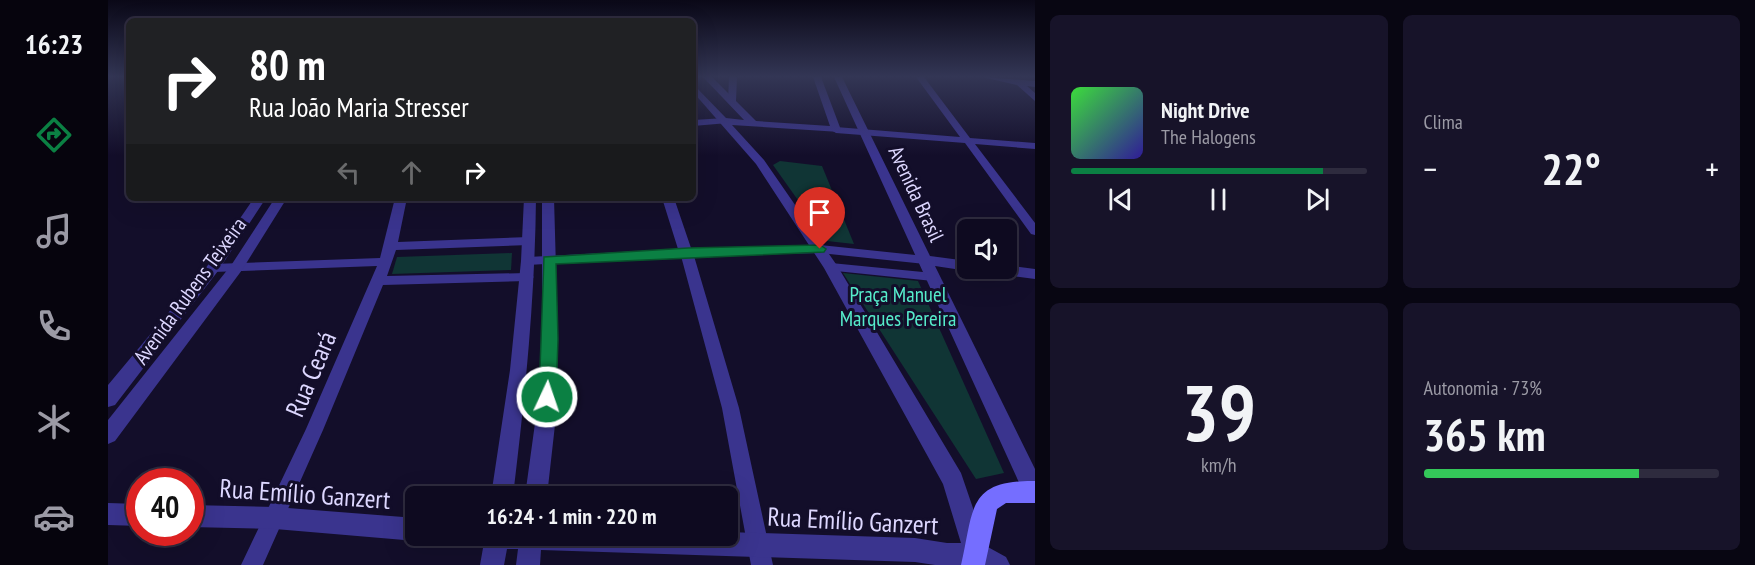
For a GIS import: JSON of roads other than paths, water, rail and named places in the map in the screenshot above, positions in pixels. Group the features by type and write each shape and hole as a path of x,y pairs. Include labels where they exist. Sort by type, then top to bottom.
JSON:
{"main road":[{"path":"983,562 985,508 989,500 997,494 1035,492"}],"street":[{"path":"708,103 760,162 831,267 953,480 983,562"},
{"path":"734,103 753,123"},
{"path":"827,103 836,130"},
{"name":"Avenida Brasil","path":"850,103 1035,492"},
{"path":"939,103 1035,231"},
{"path":"696,123 725,121 1035,146"},
{"name":"Avenida Rubens Teixeira","path":"108,399 213,268 258,201"},
{"name":"Avenida Rubens Teixeira","path":"108,435 237,267 279,201"},
{"name":"Rua Ceará","path":"252,565 319,423 379,281 392,246 400,201"},
{"path":"503,486 519,370 528,269 530,201"},
{"path":"537,486 547,405 550,339 548,201"},
{"path":"669,201 688,252 738,440 760,555"},
{"path":"392,246 529,241"},
{"path":"379,281 528,269 549,260 688,252 820,249 957,264"},
{"path":"213,268 385,262"},
{"path":"831,267 933,278"},
{"path":"1017,272 1035,274"},
{"path":"108,514 126,515"},
{"name":"Rua Emílio Ganzert","path":"204,516 275,518 405,530"},
{"path":"490,546 492,565"},
{"path":"528,565 530,546"},
{"name":"Rua Emílio Ganzert","path":"646,546 760,555 983,562"}],"park label":[{"name":"Praça Manuel Marques Pereira","path":"898,307"}]}
